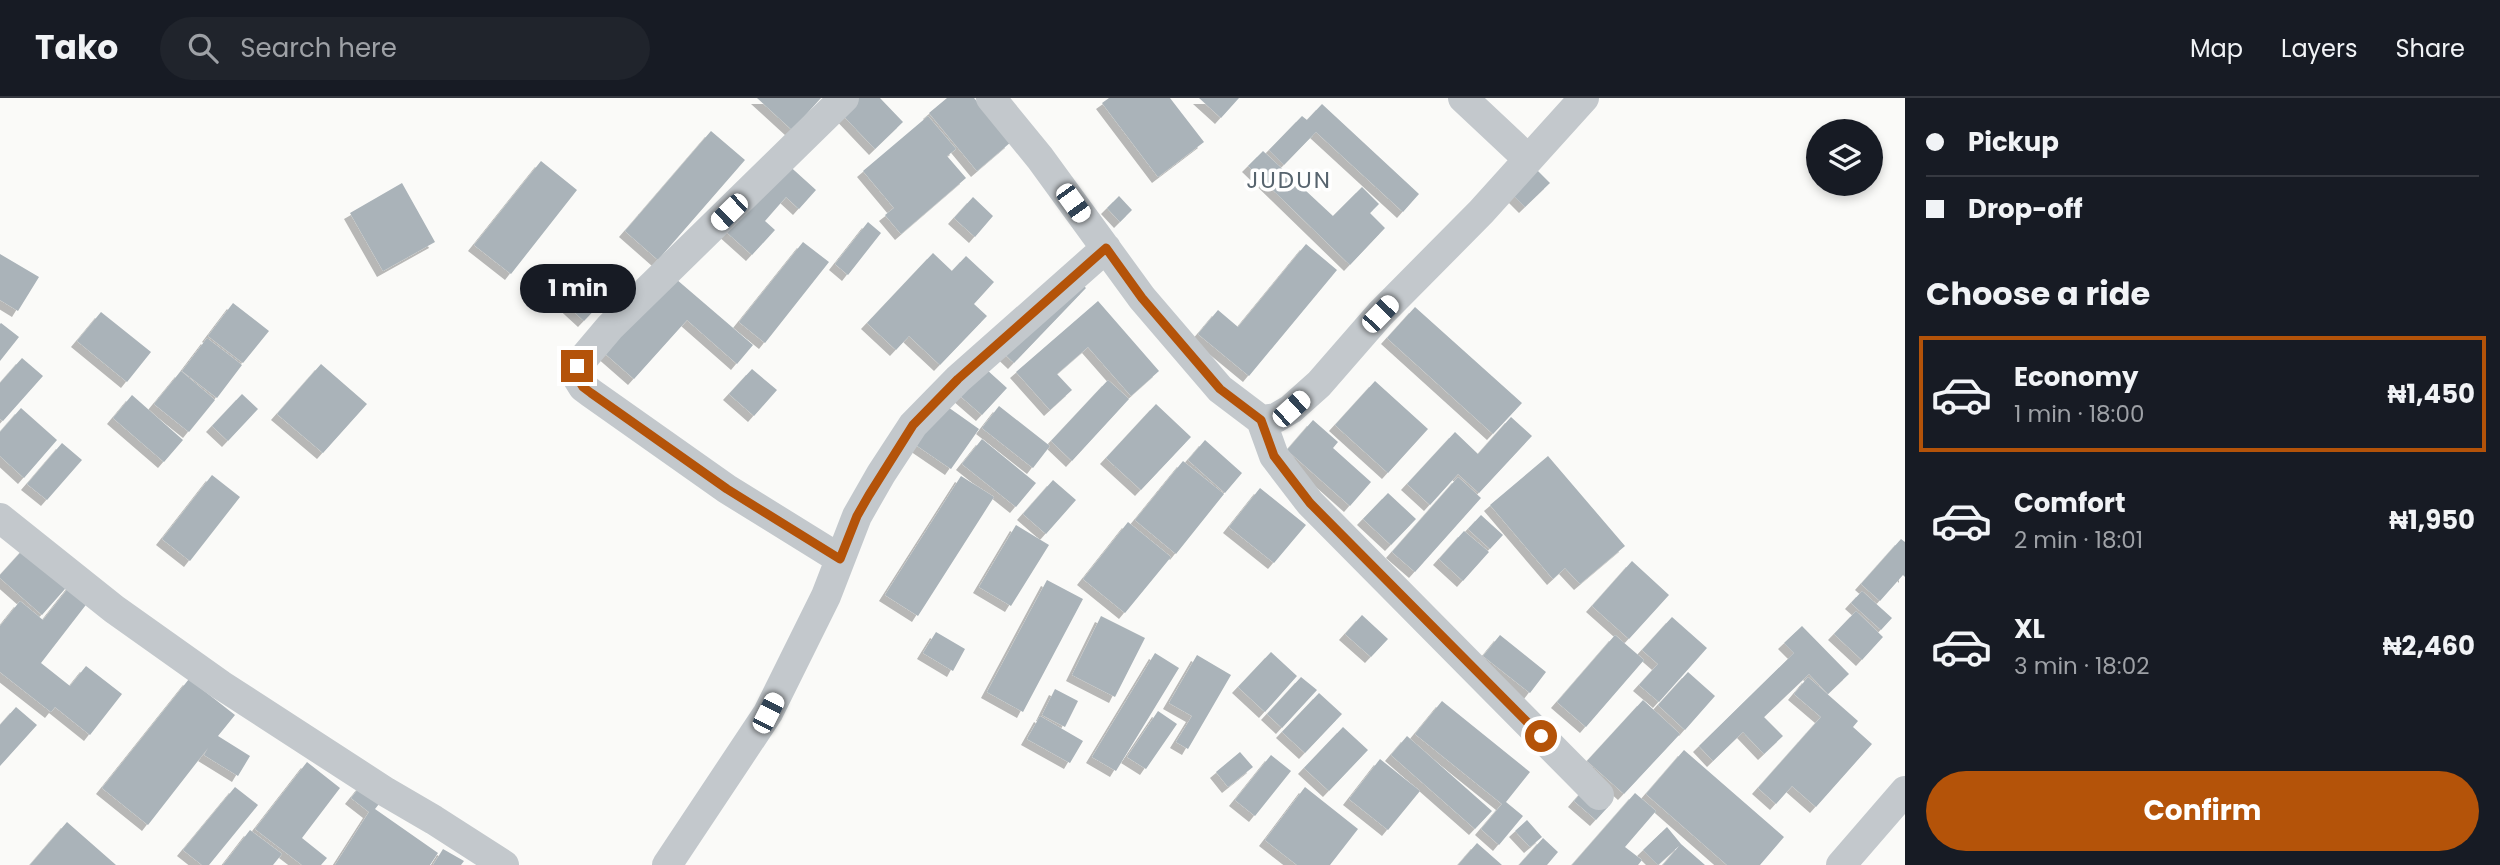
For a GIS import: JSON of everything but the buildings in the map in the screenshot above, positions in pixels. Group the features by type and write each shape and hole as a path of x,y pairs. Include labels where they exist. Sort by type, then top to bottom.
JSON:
{"street":[{"path":"840,559 696,467 583,387 575,374 577,366 610,327 844,98"},
{"path":"990,98 1040,158 1142,298 1220,389 1261,420 1274,456 1310,503 1599,795"},
{"path":"1463,98 1528,159"},
{"path":"1261,420 1276,418 1291,409 1319,384 1380,314 1480,212 1584,98"},
{"path":"667,865 768,713 826,596 857,516 913,425 958,379 1106,248"},
{"path":"0,518 114,609 221,685 504,865"},
{"path":"1841,865 1905,791"}],"district":[{"name":"JUDUN","path":"1289,180"}],"route":[{"path":"577,366 575,374 578,381 591,393 727,489 840,559 857,516 913,425 958,379 1106,248 1142,298 1220,389 1261,420 1274,456 1310,503 1541,736"}]}
